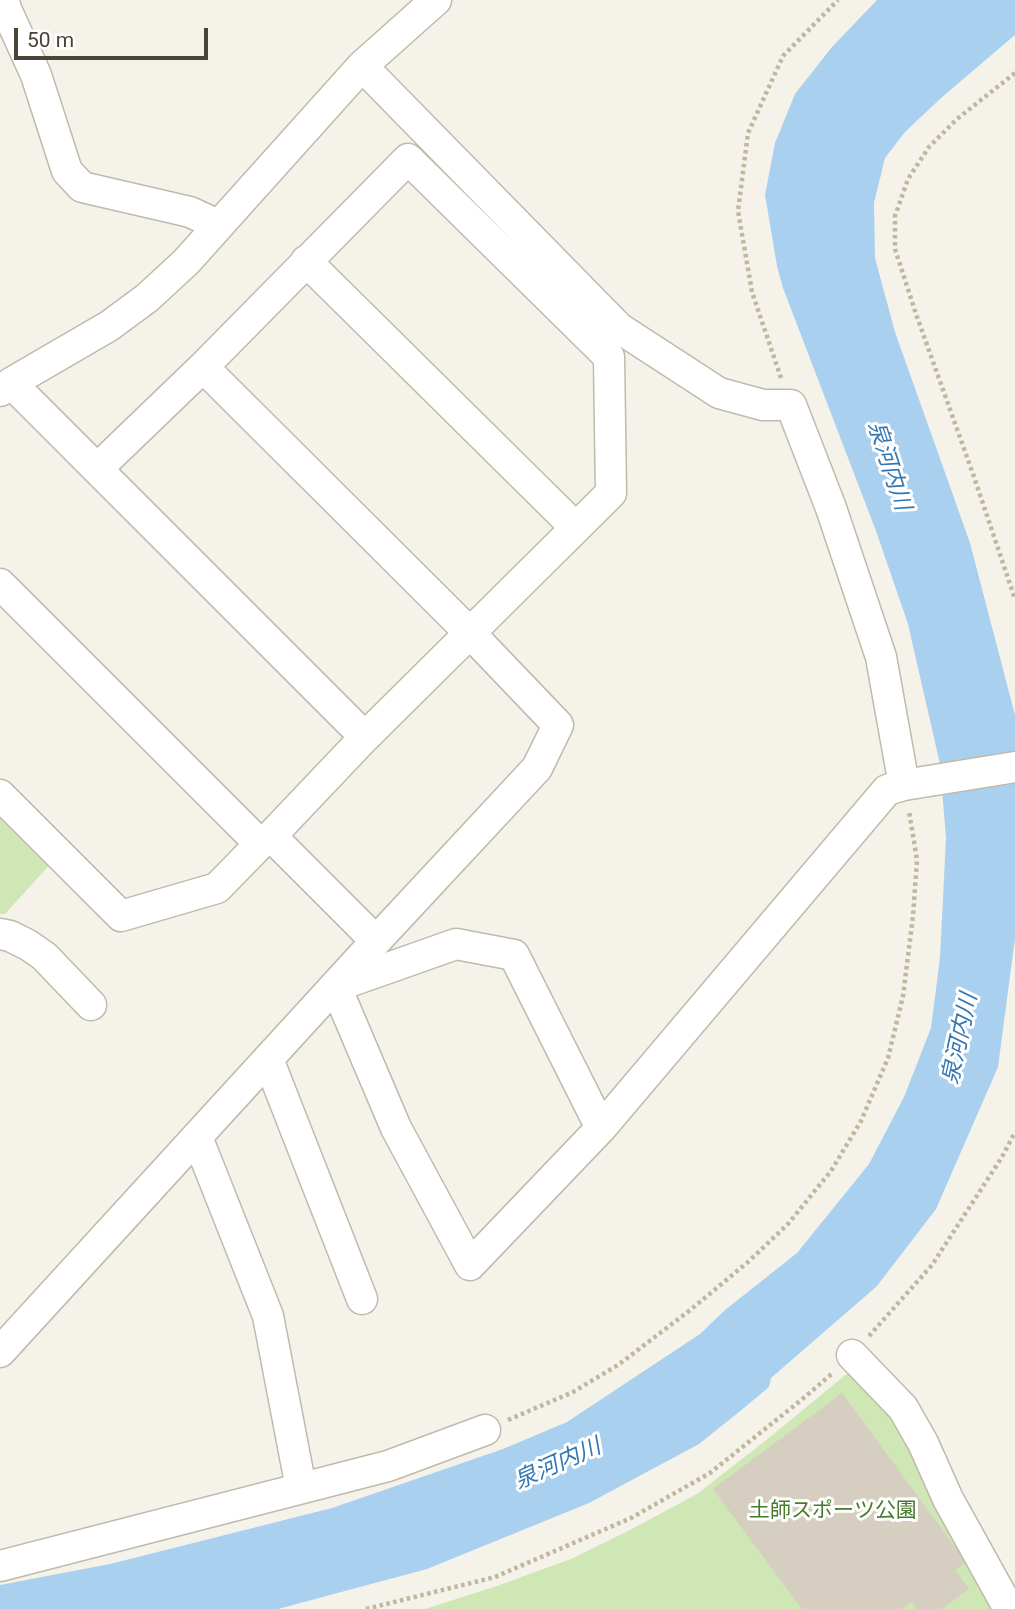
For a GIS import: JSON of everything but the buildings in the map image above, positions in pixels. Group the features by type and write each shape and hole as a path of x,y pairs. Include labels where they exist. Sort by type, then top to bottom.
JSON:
{"street":[{"path":"365,737 97,469 6,387 109,326 146,299 186,262 362,66 436,0"},
{"path":"3,6 36,75 67,171 82,187 190,212 218,225"},
{"path":"362,66 619,328 719,393 763,405 791,405 831,508 881,657 911,784"},
{"path":"0,795 121,916 217,888 611,493 609,356 408,159 203,367 97,469"},
{"path":"306,261 576,528"},
{"path":"0,1352 537,768 558,725 470,633 203,367"},
{"path":"0,584 265,840 376,941"},
{"path":"335,987 396,1128 470,1265 601,1128 887,790 1015,767"},
{"path":"0,934 28,945 44,957 91,1005"},
{"path":"335,987 456,944 514,955 601,1128"},
{"path":"268,1059 362,1299"},
{"path":"197,1137 268,1316 301,1488"},
{"path":"852,1355 903,1408 923,1443 948,1499 1009,1609"},
{"path":"0,1566 388,1466 485,1430"}],"path":[{"path":"791,405 752,292 738,211 748,133 783,56 838,0"},
{"path":"1015,73 957,119 929,147 908,179 895,216 895,248 1015,599"},
{"path":"485,1430 573,1392 618,1365 748,1262 788,1224 831,1171 861,1121 887,1058 903,996 917,860 911,784"},
{"path":"366,1609 495,1577 631,1518 710,1473 800,1401 852,1355 932,1265 1002,1157 1015,1132"}],"green space":[{"path":"0,807 54,860 5,914 0,914"},
{"name":"土師スポーツ公園","path":"849,1372 884,1404 905,1435 997,1609 425,1609 571,1559 697,1494"}],"water":[{"name":"泉河内川","path":"877,0 1015,0 1015,35 905,132 885,158 874,203 875,258 895,332 970,543 1015,715 1015,938 998,1067 936,1209 877,1286 771,1378 769,1387 699,1444 589,1503 427,1569 278,1609 0,1609 0,1585 110,1564 332,1508 503,1449 567,1422 700,1334 725,1310 797,1253 869,1164 904,1097 931,1028 940,958 946,838 940,764 908,624 876,531 783,288 765,195 775,143 795,94 832,47"}]}
